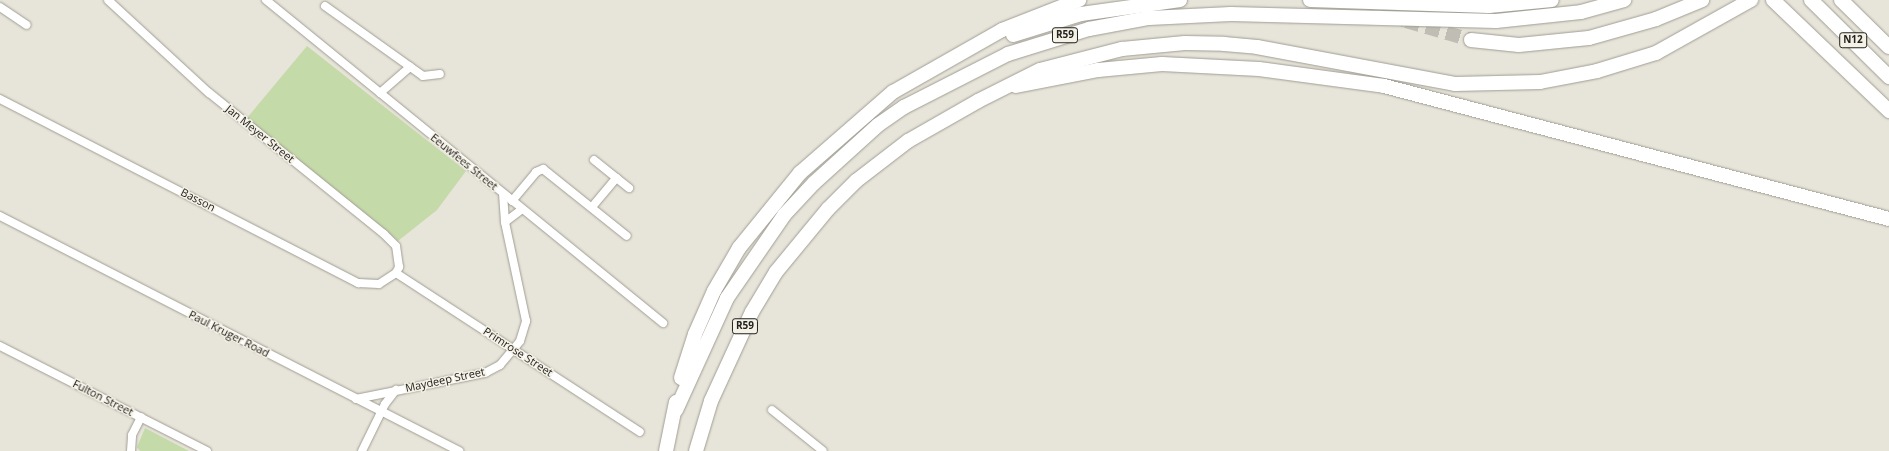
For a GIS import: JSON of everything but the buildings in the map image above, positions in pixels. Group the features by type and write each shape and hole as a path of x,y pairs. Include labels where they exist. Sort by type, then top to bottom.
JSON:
{"highway":[{"path":"676,410 680,383 695,334 714,291 739,248 773,202 828,146 893,92 980,45 1002,30 1079,0"},
{"path":"980,45 1081,14 1180,0"},
{"path":"1310,0 1489,6 1552,0"},
{"name":"R59","path":"666,451 676,410 727,298 785,214 814,183 878,125 904,107 1008,54 1089,29 1149,18 1231,14 1496,21 1574,13 1624,0"},
{"path":"1471,40 1519,45 1589,38 1656,19 1702,0"},
{"name":"R59","path":"696,451 711,401 733,349 776,272 808,231 856,181 892,152 978,100 1009,87 1040,70 1090,55 1149,45 1185,43 1257,47 1455,84 1519,84 1570,77 1623,64 1656,53 1724,17 1751,0"},
{"path":"1773,0 1889,111"},
{"name":"N12","path":"1811,0 1889,77"},
{"name":"N12","path":"1841,0 1889,47"},
{"path":"1009,87 1098,70 1162,64 1259,69 1369,83 1459,103 1889,219"}],"street":[{"name":"Jan Meyer Street","path":"108,0 209,93 384,234 396,246 399,267 396,273"},
{"name":"Eeuwfees Street","path":"266,0 663,323"},
{"path":"325,6 427,78 440,74"},
{"path":"0,7 26,25"},
{"path":"380,93 410,67"},
{"name":"Basson","path":"0,98 358,283 369,286 379,284 396,273"},
{"path":"594,160 629,188"},
{"path":"512,201 536,172 543,169 627,236"},
{"path":"592,207 616,178"},
{"name":"Maydeep Street","path":"356,398 485,373 500,365 514,350 524,335 526,321 505,222 503,194"},
{"path":"505,222 522,209"},
{"name":"Paul Kruger Road","path":"0,216 459,451"},
{"name":"Primrose Street","path":"396,273 640,432"},
{"name":"Fulton Street","path":"0,346 207,451"},
{"path":"362,451 382,412 396,390"},
{"path":"772,410 823,451"},
{"path":"131,451 132,435 141,418"}],"green space":[{"path":"307,46 466,171 437,210 398,241 247,118"},
{"path":"145,428 189,451 140,451 137,447"}],"tunnel":[{"path":"1364,0 1406,21 1471,40"}]}
